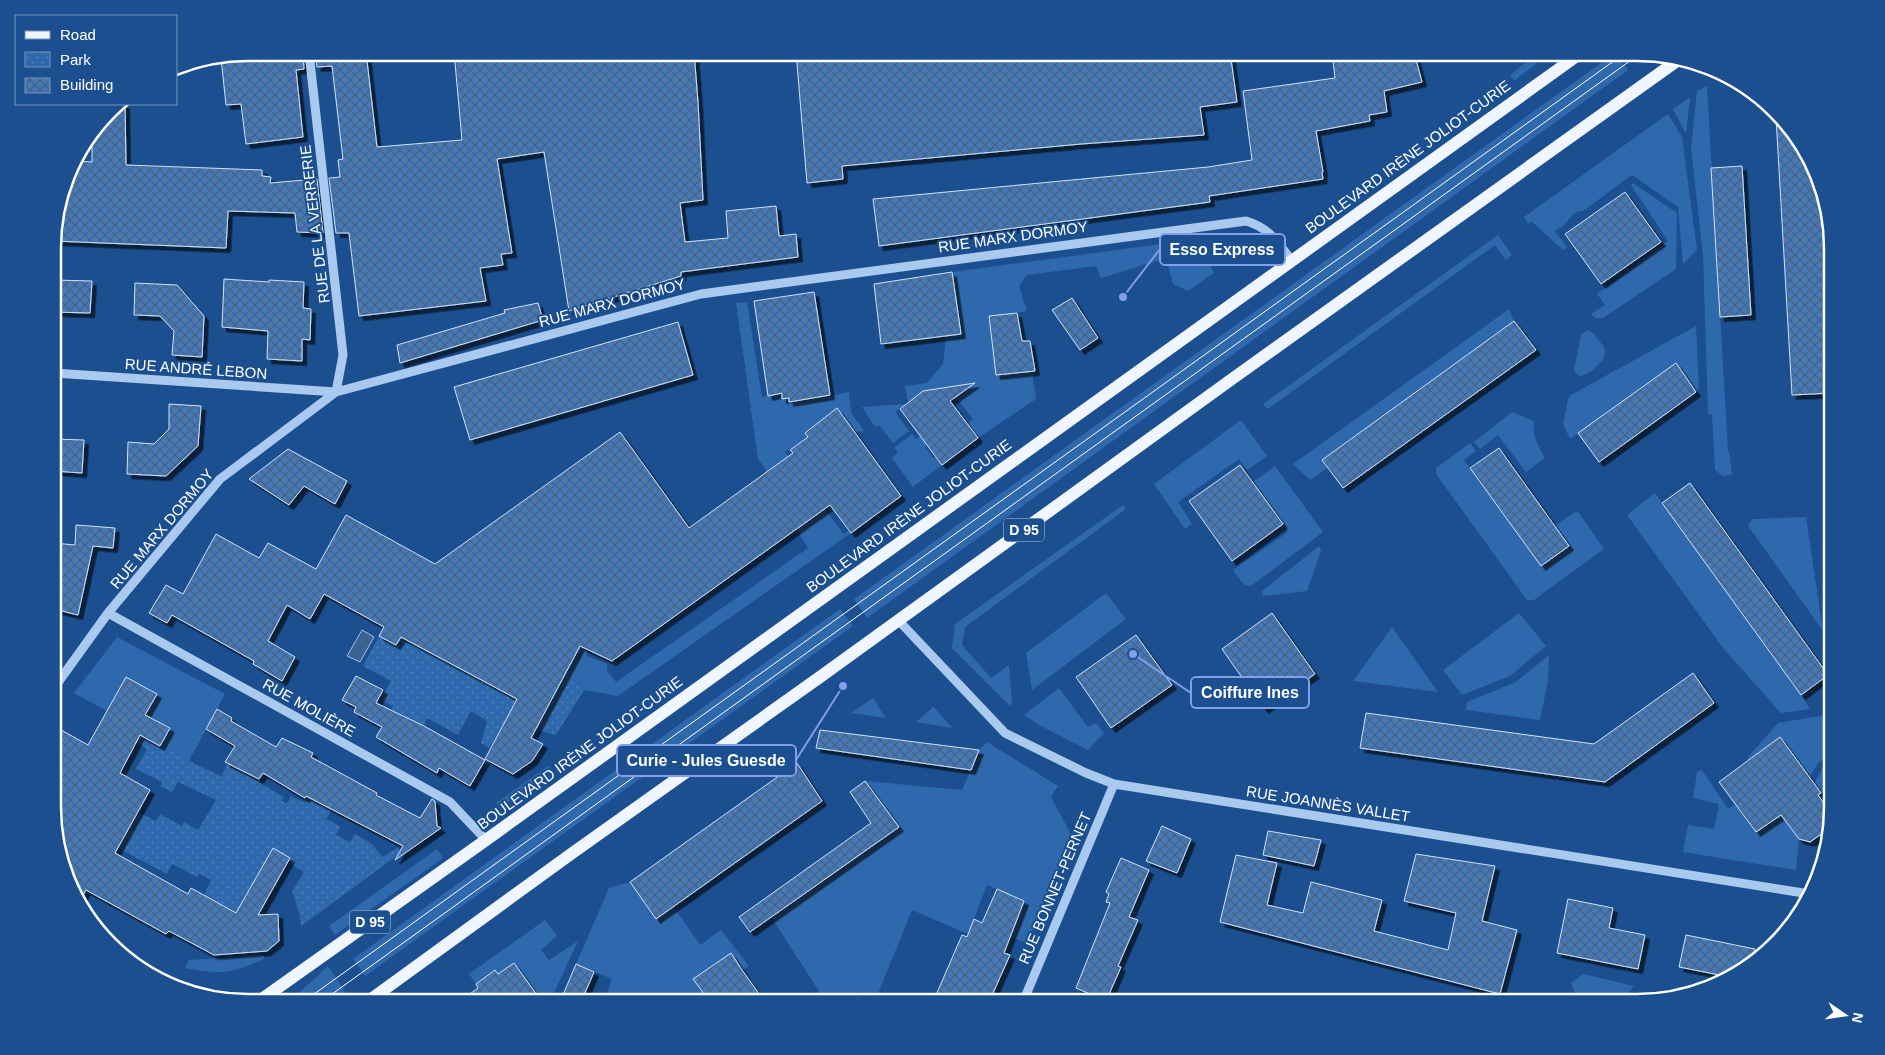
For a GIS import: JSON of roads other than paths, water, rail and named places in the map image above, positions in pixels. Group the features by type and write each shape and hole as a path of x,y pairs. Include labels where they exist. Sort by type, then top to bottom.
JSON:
{"main road":[{"name":"BOULEVARD IRÈNE JOLIOT-CURIE","path":"269,994 1569,61"},
{"name":"D 95","path":"378,994 1671,64"}],"street":[{"name":"RUE DE LA VERRERIE","path":"310,61 343,356 336,392"},
{"name":"RUE MARX DORMOY","path":"61,678 108,614 220,479 336,392 701,294 817,277 1246,220 1259,225 1273,236 1292,261"},
{"name":"RUE ANDRÉ LEBON","path":"61,373 336,392"},
{"name":"RUE MOLIÈRE","path":"108,614 450,802 486,840"},
{"name":"RUE JOANNÈS VALLET","path":"898,620 1005,733 1086,773 1114,784 1803,893"},
{"name":"RUE BONNET-PERNET","path":"1026,994 1114,784"}],"tram line":[{"path":"314,994 1614,61"},
{"path":"332,994 1630,61"}],"place":[{"name":"Esso Express","path":"1123,297"},
{"name":"Coiffure Ines","path":"1133,654"},
{"name":"Curie - Jules Guesde","path":"843,686"}]}
